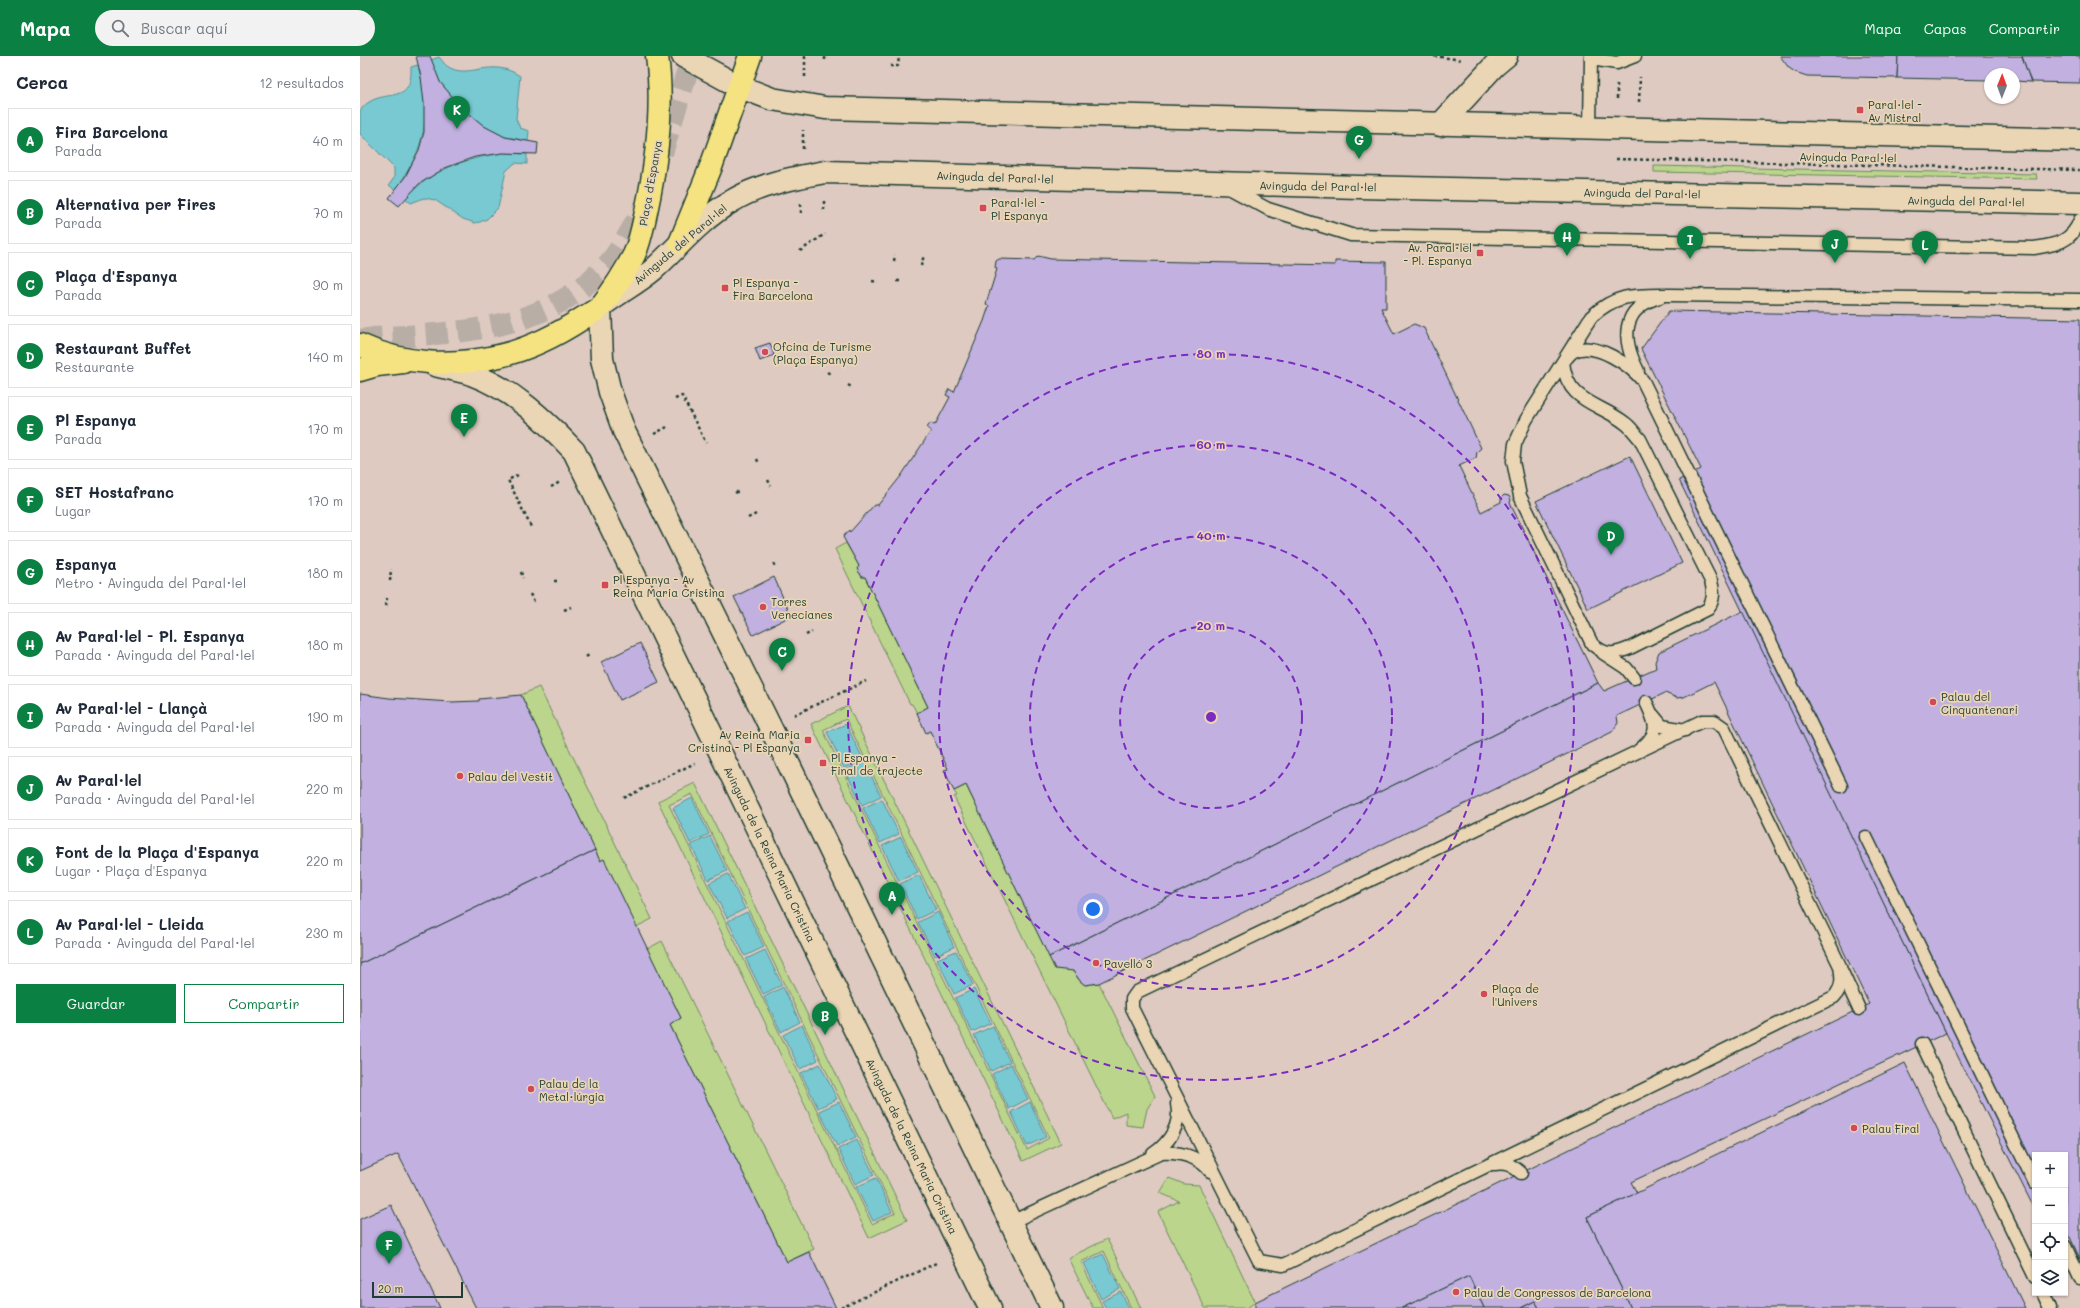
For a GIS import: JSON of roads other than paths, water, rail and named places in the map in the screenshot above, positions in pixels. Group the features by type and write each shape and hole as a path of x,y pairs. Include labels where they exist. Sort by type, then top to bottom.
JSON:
{"main road":[{"name":"Plaça d'Espanya","path":"360,345 394,356 426,362 457,363 482,360 517,352 547,340 600,307 634,255 642,230 650,194 660,113 660,76 657,56"},
{"path":"683,56 738,86 772,99 825,108 1440,125 2080,140"},
{"path":"680,243 712,164 738,86 750,56"},
{"path":"1440,125 1506,56"},
{"name":"Avinguda del Paral·lel","path":"600,307 653,270 680,243 731,201 755,189 792,178 824,172 1221,184 1872,200 2080,203"},
{"path":"600,307 602,359 610,392 624,431 763,716 792,771 1052,1308"},
{"path":"360,370 377,365 400,362 426,362"},
{"name":"Avinguda de la Reina Maria Cristina","path":"426,362 472,375 508,393 547,422 574,451 990,1308"}],"lane":[{"path":"1590,128 1591,57 1617,63 1634,56"},
{"path":"1221,184 1268,209 1351,235 2034,248 2063,242 2070,237 2080,220"},
{"path":"1639,643 1632,655 1631,666 1634,678 1626,668 1602,653 1592,644 1520,496 1513,461 1515,444 1526,420 1591,317 1603,306 1618,298 1631,296 1670,295 2080,300"},
{"path":"1670,295 1648,300 1634,313 1627,325 1626,339 1631,359 1840,786"},
{"path":"1602,653 1618,653 1708,609 1712,602 1714,590 1711,581 1640,439 1626,424 1573,391 1564,377 1563,362 1573,351 1583,349 1600,352 1617,358 1633,369 1643,381"},
{"path":"1646,702 1652,714 1662,726 1685,730"},
{"path":"1637,752 1650,742 1655,732 1652,714"},
{"path":"1819,1004 1839,1000 1849,1001 1859,1009 1840,966 1724,728 1714,721 1702,721 1637,752 1137,992 1132,999 1132,1008 1259,1262 1283,1265 1490,1164 1532,1144 1819,1004 1834,997 1840,990 1842,979 1840,966"},
{"path":"1866,836 2032,1177"},
{"path":"1922,1044 2032,1271"},
{"path":"1149,1157 1169,1140 1176,1126 1179,1112 1175,1094"},
{"path":"1490,1164 1503,1162 1512,1165 1521,1173 1520,1164 1522,1154 1532,1144"},
{"path":"1011,1222 1161,1152 1174,1152 1190,1157 1204,1164 1217,1180"},
{"path":"2068,1252 2080,1278"}],"water":[{"path":"439,57 446,65 455,70 463,71 499,68 509,70 520,76 516,119 520,128 529,131 528,141 505,137 484,126 460,106 440,82 431,60"},
{"path":"418,65 425,100 423,130 420,145 414,160 395,190 389,185 394,178 394,168 360,134 360,111 367,103 376,99 400,93 406,88 410,80 411,67"},
{"path":"503,153 527,154 527,164 515,163 506,171 498,208 487,219 475,223 463,219 435,200 424,198 411,203 405,198 427,180 450,167 475,158"},
{"path":"846,724 863,759 844,768 827,732"},
{"path":"864,761 881,796 862,805 845,770"},
{"path":"692,798 709,834 690,843 673,808"},
{"path":"882,799 899,834 880,843 863,808"},
{"path":"710,836 727,871 708,880 691,845"},
{"path":"901,837 918,872 899,881 882,846"},
{"path":"728,874 745,909 727,918 709,883"},
{"path":"919,875 936,910 917,919 900,884"},
{"path":"747,912 764,947 745,956 728,921"},
{"path":"938,912 954,947 935,956 918,922"},
{"path":"765,950 782,985 763,994 746,959"},
{"path":"956,951 973,985 954,994 937,959"},
{"path":"783,987 800,1022 781,1032 764,997"},
{"path":"974,989 991,1023 972,1032 955,998"},
{"path":"802,1025 818,1060 800,1069 783,1035"},
{"path":"993,1026 1010,1062 991,1071 974,1035"},
{"path":"820,1064 837,1099 818,1108 801,1073"},
{"path":"1011,1064 1028,1099 1009,1109 992,1074"},
{"path":"839,1102 856,1137 837,1146 819,1111"},
{"path":"1030,1102 1046,1137 1027,1146 1011,1112"},
{"path":"857,1140 874,1175 855,1184 838,1149"},
{"path":"876,1178 892,1212 873,1221 856,1187"},
{"path":"1103,1254 1120,1289 1101,1299 1084,1263"},
{"path":"1121,1292 1129,1308 1106,1308 1102,1301"}],"tunnel":[{"path":"662,153 692,56"},
{"path":"360,340 488,327 542,311 567,298 609,264 633,228 644,207"}],"place":[{"name":"Paral·lel - Av Mistral","path":"1860,110"},
{"name":"Font de la Plaça d'Espanya","path":"457,129"},
{"name":"Espanya","path":"1359,159"},
{"name":"Paral·lel - Pl Espanya","path":"983,208"},
{"name":"Av. Paral·lel - Pl. Espanya","path":"1480,253"},
{"name":"Av Paral·lel - Pl. Espanya","path":"1567,256"},
{"name":"Av Paral·lel - Llançà","path":"1690,259"},
{"name":"Av Paral·lel","path":"1835,263"},
{"name":"Av Paral·lel - Lleida","path":"1925,264"},
{"name":"Pl Espanya - Fira Barcelona","path":"725,288"},
{"name":"Ofcina de Turisme (Plaça Espanya)","path":"765,352"},
{"name":"Pl Espanya","path":"464,437"},
{"name":"Restaurant Buffet","path":"1611,555"},
{"name":"Pl Espanya - Av Reina Maria Cristina","path":"605,585"},
{"name":"Torres Venecianes","path":"763,607"},
{"name":"Plaça d'Espanya","path":"782,671"},
{"name":"Palau del Cinquantenari","path":"1933,702"},
{"name":"Av Reina Maria Cristina - Pl Espanya","path":"808,740"},
{"name":"Pl Espanya - Final de trajecte","path":"823,763"},
{"name":"Palau del Vestit","path":"460,776"},
{"name":"Fira Barcelona","path":"892,915"},
{"name":"Pavelló 3","path":"1096,963"},
{"name":"Plaça de l'Univers","path":"1484,994"},
{"name":"Alternativa per Fires","path":"825,1035"},
{"name":"Palau de la Metal·lúrgia","path":"531,1089"},
{"name":"Palau Firal","path":"1854,1128"},
{"name":"SET Hostafranc","path":"389,1264"},
{"name":"Palau de Congressos de Barcelona","path":"1456,1292"}]}
